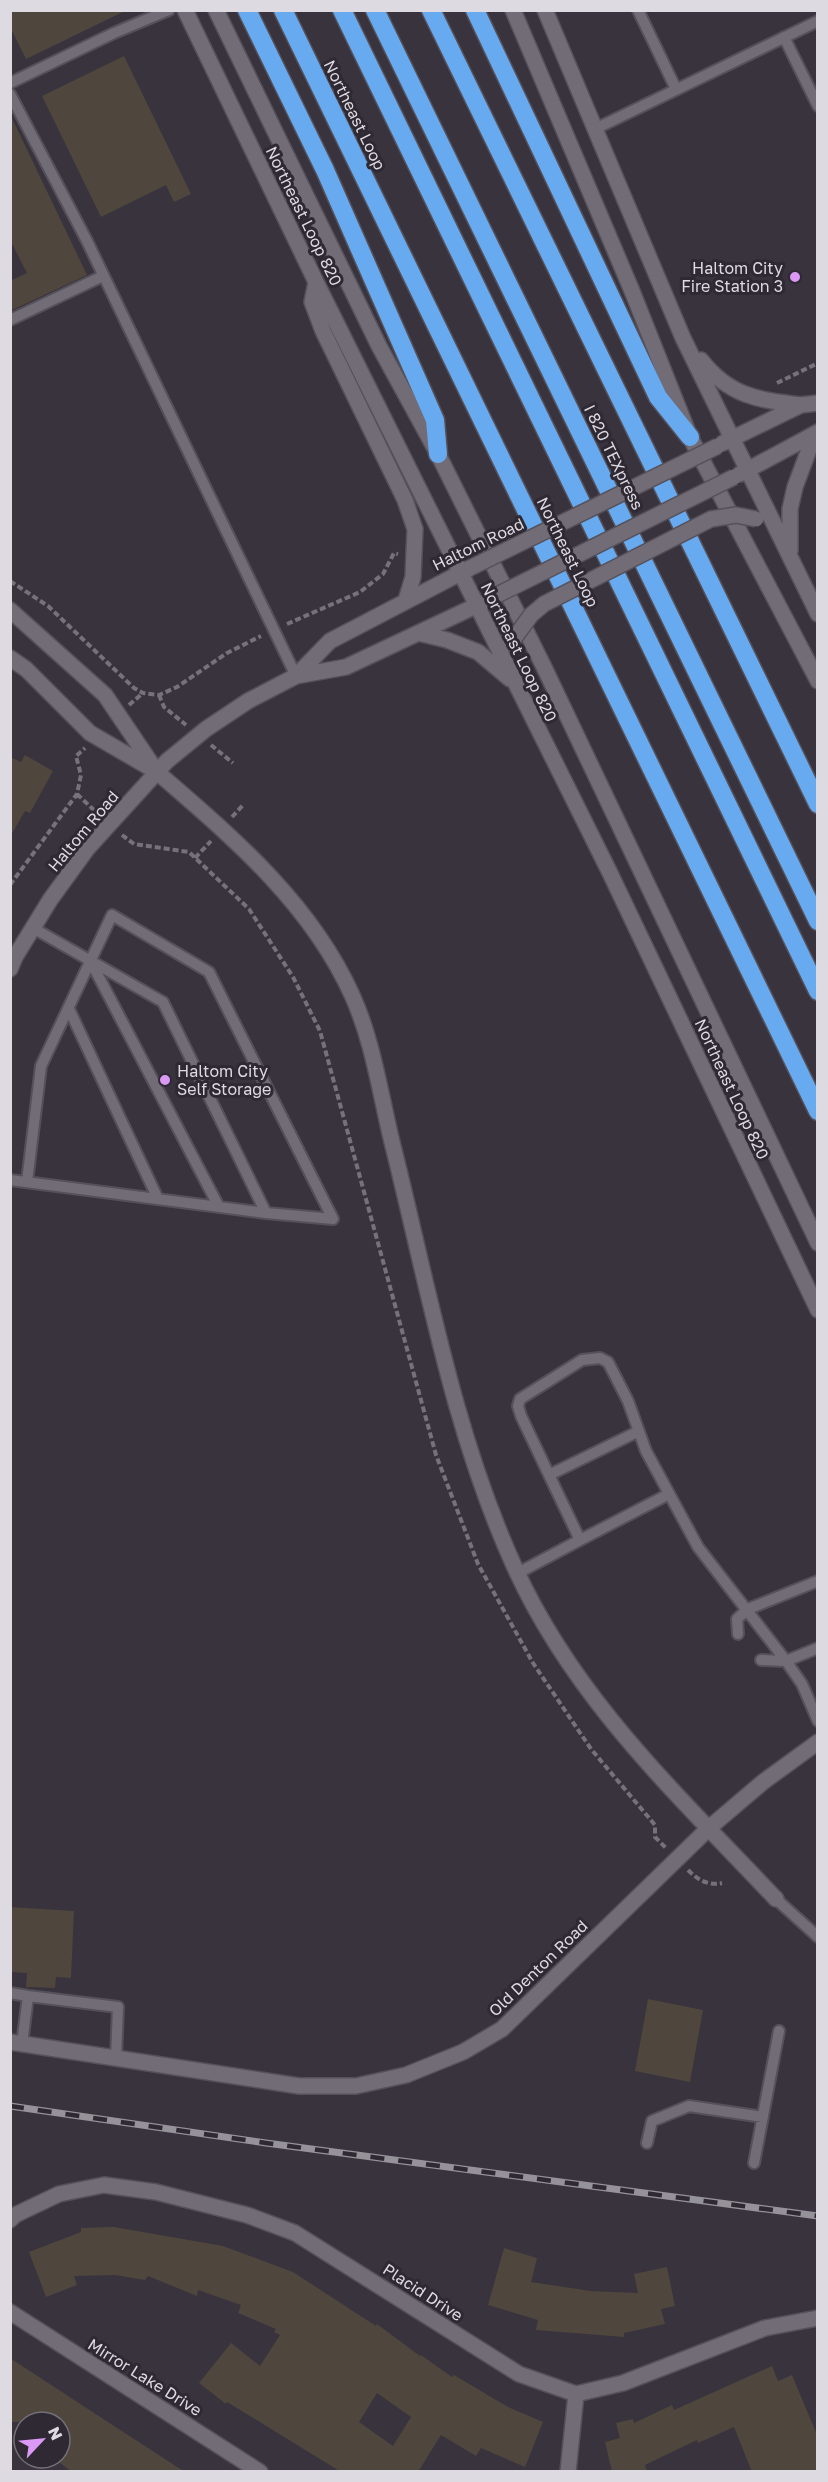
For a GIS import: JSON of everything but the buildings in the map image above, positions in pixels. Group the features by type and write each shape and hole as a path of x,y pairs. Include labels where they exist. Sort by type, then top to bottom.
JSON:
{"highway":[{"path":"247,10 325,170 435,420 438,454"},
{"name":"Northeast Loop","path":"283,10 818,1111"},
{"path":"342,10 818,991"},
{"name":"I 820 TEXpress","path":"375,10 818,921"},
{"path":"431,10 818,804"},
{"path":"475,10 658,397 690,437"}],"main road":[{"name":"Northeast Loop 820","path":"185,10 316,282 483,602 513,682 610,873 818,1310"},
{"path":"216,10 379,346 438,454 544,667 818,1243"},
{"path":"513,10 632,291 690,437 818,681"},
{"path":"545,10 725,442 741,474 778,534 818,614"},
{"path":"316,282 312,302 323,331 405,500 415,530 413,577 406,600"},
{"path":"683,338 710,372 725,386 749,396 801,405"},
{"name":"Haltom Road","path":"296,676 330,641 406,600 801,405 818,404"},
{"path":"791,560 790,508 795,487 816,434"},
{"name":"Haltom Road","path":"10,969 50,900 87,849 157,772 206,729 248,701 296,676 346,667 483,602 741,474 816,434"},
{"path":"513,682 510,645 531,615 554,599 711,519 736,515 756,519 778,534"},
{"path":"10,610 105,695 157,772"},
{"path":"418,633 447,640 478,652 513,682"},
{"path":"10,658 26,669 90,733 157,772 267,870 297,906 325,946 352,995 371,1048 443,1361 475,1469 518,1573 556,1645 600,1709 658,1775 777,1899"},
{"name":"Old Denton Road","path":"16,2043 299,2086 357,2086 406,2075 462,2052 502,2029 709,1828 763,1782 818,1742"},
{"name":"Placid Drive","path":"10,2220 15,2215 59,2194 104,2185 156,2192 247,2215 305,2239 519,2374 576,2394"},
{"name":"Mirror Lake Drive","path":"10,2312 260,2472"},
{"path":"568,2472 576,2394 623,2383 765,2328 818,2318"}],"lane":[{"path":"10,83 114,33 169,10"},
{"path":"638,10 676,89"},
{"path":"595,129 818,21"},
{"path":"784,37 818,106"},
{"path":"10,94 103,276 296,676"},
{"path":"10,320 103,276"},
{"path":"10,1180 266,1214 333,1219 208,972 112,915 40,1066 27,1182"},
{"path":"33,928 163,1002 266,1214"},
{"path":"89,960 219,1207"},
{"path":"69,1009 158,1199"},
{"path":"580,1540 518,1406 520,1399 582,1360 600,1358 608,1362 628,1401 646,1451 698,1547 748,1609 802,1684 818,1721"},
{"path":"549,1474 639,1431"},
{"path":"518,1573 669,1494"},
{"path":"738,1634 737,1619 748,1609 818,1581"},
{"path":"761,1660 786,1661 818,1648"},
{"path":"777,1899 818,1936"},
{"path":"10,1993 118,2007 116,2058"},
{"path":"16,2043 28,1996"},
{"path":"754,2163 779,2031"},
{"path":"647,2143 652,2121 689,2106 763,2117"}],"path":[{"path":"773,384 818,363"},
{"path":"10,581 48,606 134,688 143,693 159,695 177,687 227,653 275,629 360,592 383,574 394,553"},
{"path":"10,885 77,794 81,775 76,756"},
{"path":"134,844 189,852 249,909 293,977 320,1031 436,1455 478,1564 533,1663 591,1749 656,1825 655,1837"},
{"path":"697,1879 714,1885 722,1883"}],"railway":[{"path":"10,2106 266,2143 818,2216"}],"place":[{"name":"Haltom City Fire Station 3","path":"795,277"},
{"name":"Haltom City Self Storage","path":"165,1080"}]}
